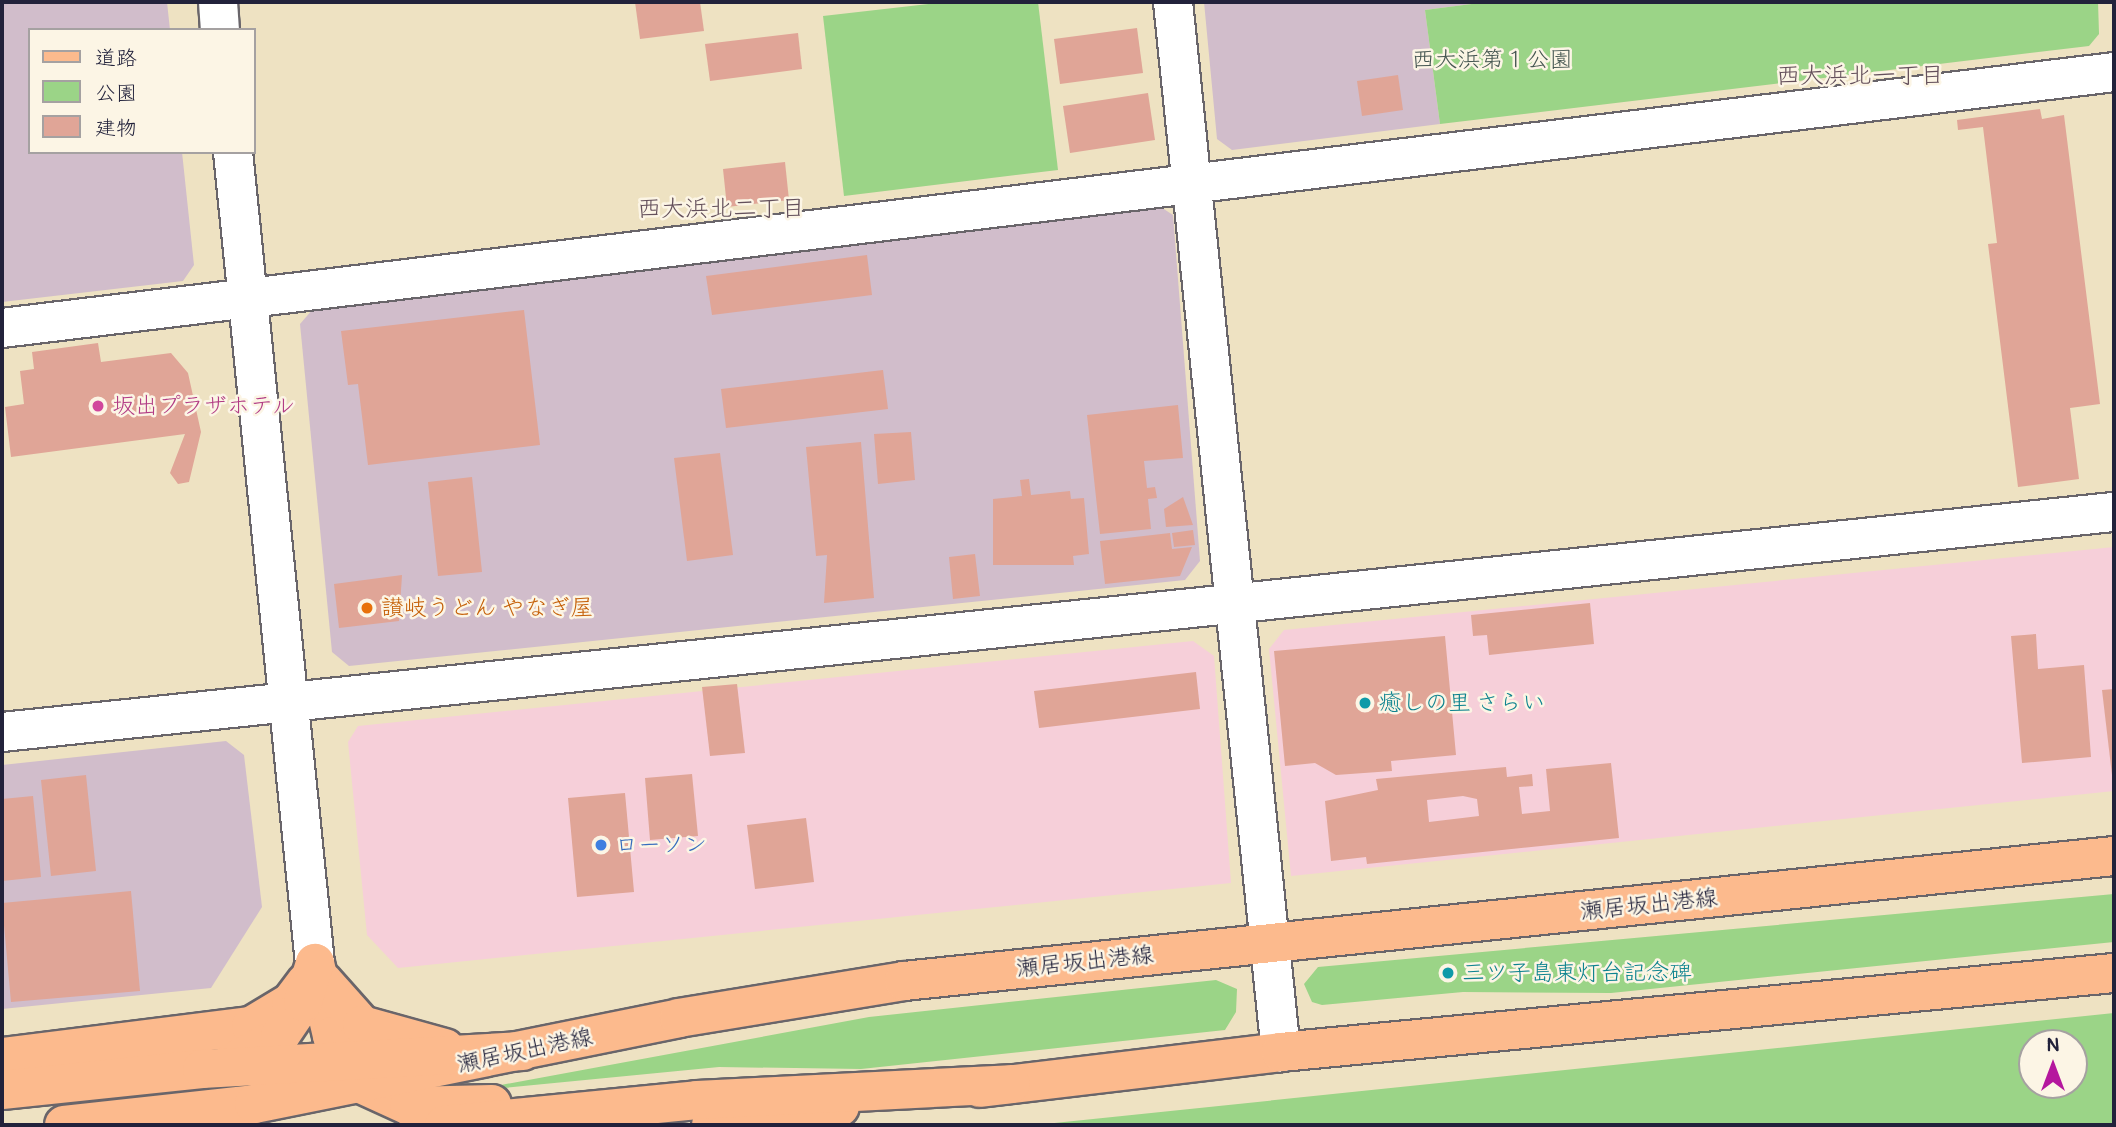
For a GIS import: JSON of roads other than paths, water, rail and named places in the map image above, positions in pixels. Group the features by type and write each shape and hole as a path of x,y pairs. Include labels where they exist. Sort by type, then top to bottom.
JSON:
{"main road":[{"name":"瀬居坂出港線","path":"522,1051 904,981 2114,856"},
{"path":"315,963 341,1008 387,1037 430,1047 522,1051"},
{"path":"2,1057 251,1026 291,1002 315,963"},
{"path":"2,1090 202,1069 235,1062 280,1036 303,1002 315,963"},
{"path":"315,963 322,1086"},
{"path":"710,1125 1012,1084 1280,1052 2114,973"},
{"path":"64,1125 322,1086 522,1051"},
{"path":"202,1069 322,1086 437,1107 696,1084 1012,1084"},
{"path":"444,1125 697,1100 1012,1084"}],"street":[{"path":"218,2 220,28"},
{"path":"1173,2 1280,1052"},
{"path":"2,328 2114,72"},
{"path":"233,154 315,963"},
{"path":"2,732 2114,512"}],"place":[{"name":"坂出プラザホテル","path":"98,406"},
{"name":"讃岐うどん やなぎ屋","path":"367,608"},
{"name":"癒しの里 さらい","path":"1365,703"},
{"name":"ローソン","path":"601,845"},
{"name":"三ツ子島東灯台記念碑","path":"1448,973"}],"district":[{"name":"西大浜北一丁目","path":"1860,76"},
{"name":"西大浜北二丁目","path":"721,209"}],"park label":[{"name":"西大浜第１公園","path":"1492,60"}]}
